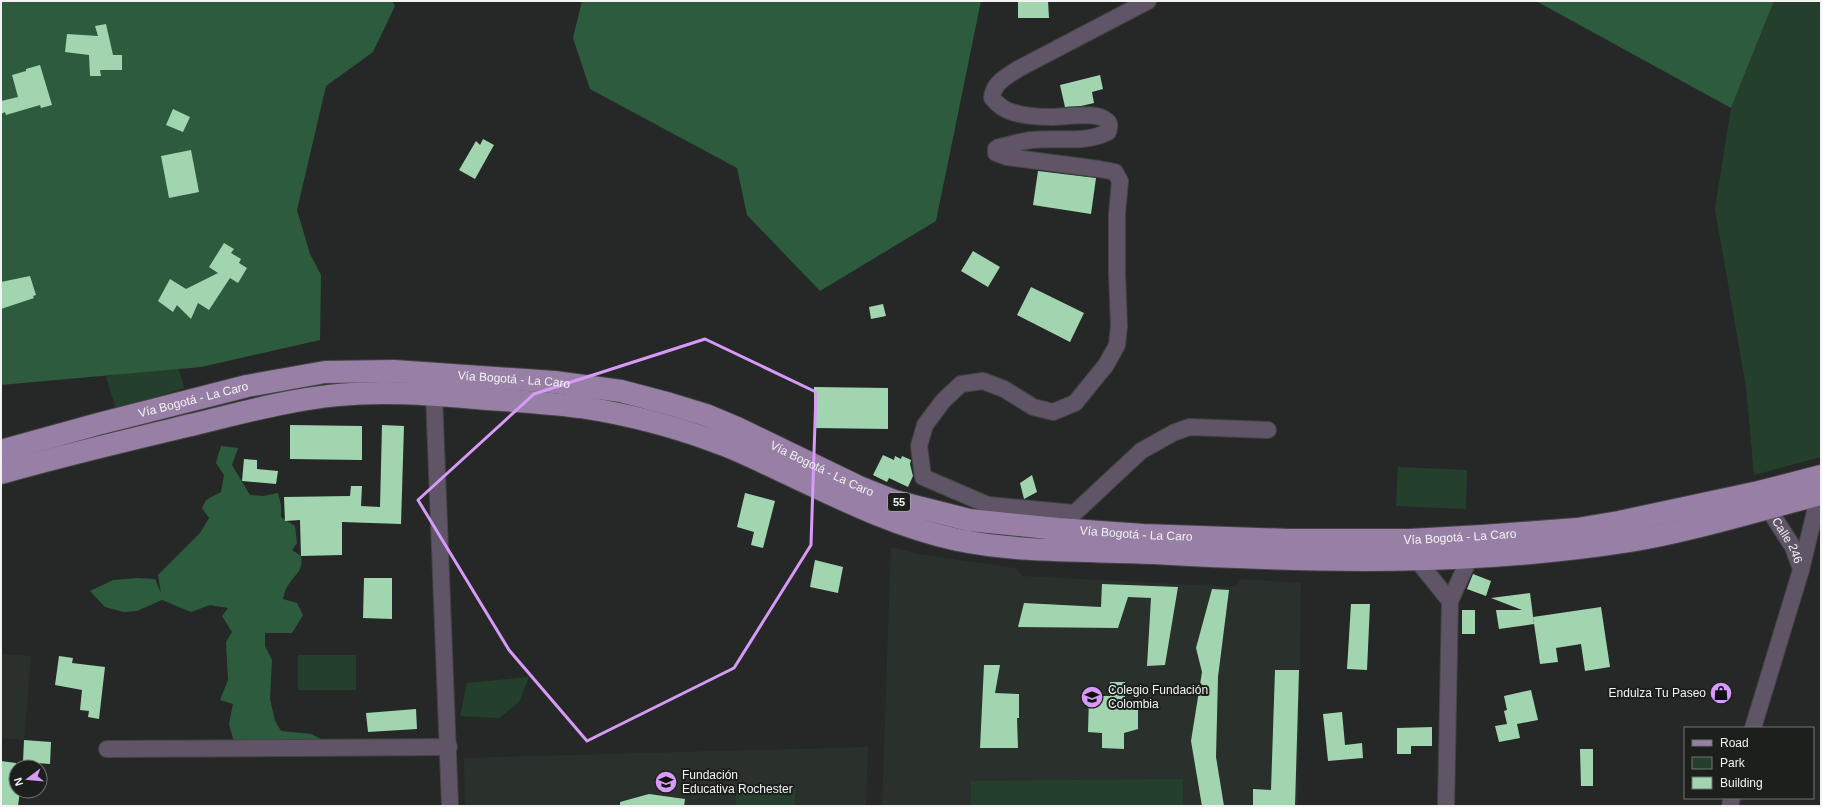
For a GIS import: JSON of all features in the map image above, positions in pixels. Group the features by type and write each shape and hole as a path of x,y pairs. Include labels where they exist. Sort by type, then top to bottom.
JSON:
{"main road":[{"name":"Vía Bogotá - La Caro","path":"1,451 98,424 247,386 325,372 394,371 524,379 621,391 706,415 737,428 859,487 894,501 924,510 969,520 1058,529 1143,535 1281,540 1410,540 1482,536 1577,529 1620,522 1759,492 1820,485"},
{"name":"Vía Bogotá - La Caro","path":"1,473 113,443 194,425 276,403 340,394 386,393 434,394 586,408 672,428 718,442 884,518 920,530 962,540 1033,549 1254,559 1417,560 1470,557 1587,547 1634,540 1690,528 1768,508 1820,485"}],"street":[{"path":"1073,513 988,505 923,477 918,446 926,425 933,413 960,384 983,381 1004,389 1033,408 1054,412 1075,403 1106,365 1117,345 1119,326 1117,214 1120,181 1115,172 1000,155 996,153 996,149 1032,140 1090,139 1108,132 1110,126 1107,121 1101,118 1085,115 1051,117 1013,113 999,106 992,98 992,94 998,83 1018,69 1148,1"},
{"path":"434,394 449,747 450,806"},
{"path":"1058,529 1073,513 1141,451 1173,433 1189,427 1268,430"},
{"name":"Calle 246","path":"1801,570 1820,485"},
{"name":"Calle 246","path":"1768,508 1793,547 1801,570"},
{"path":"1446,806 1450,601 1470,557"},
{"path":"1417,560 1450,601"},
{"path":"1753,727 1801,570"},
{"path":"107,750 449,747"}],"highlighted area":[{"path":"705,339 816,392 811,545 734,668 587,741 509,650 418,500 534,394"}],"shaded area":[{"name":"Colegio Fundación Colombia","path":"891,547 924,555 1015,568 1022,576 1235,587 1242,579 1301,583 1298,806 882,806"},
{"path":"1,654 31,656 24,740 1,738"},
{"name":"Fundación Educativa Rochester","path":"868,747 866,806 465,806 464,758"}],"green space":[{"path":"1,1 392,1 395,6 373,52 326,86 297,210 310,254 321,275 320,340 201,367 1,385"},
{"path":"582,1 981,1 936,221 820,291 747,215 737,168 590,89 573,38"},
{"path":"1536,1 1774,1 1731,108"},
{"path":"1774,1 1821,1 1821,457 1754,475 1746,387 1715,209 1731,108"},
{"path":"175,356 184,388 116,409 106,377"},
{"path":"221,446 238,448 232,465 250,495 263,496 278,493 281,505 281,517 295,526 297,543 292,550 301,556 302,561 298,573 286,588 283,599 297,603 303,615 292,633 265,633 265,646 272,660 270,699 275,721 281,731 311,734 321,739 317,749 235,746 229,724 233,704 220,700 228,680 226,642 232,632 222,616 228,608 210,605 191,612 162,600 137,611 124,612 105,607 90,591 113,580 137,578 155,579 161,593 158,575 200,533 209,518 202,508 206,500 221,492 224,475 216,463"},
{"path":"1398,467 1467,470 1466,509 1396,506"},
{"path":"298,655 356,655 356,690 298,690"},
{"path":"529,677 519,702 499,718 460,716 467,683"},
{"path":"1183,779 1183,806 971,806 971,781"},
{"path":"795,786 795,806 736,806 736,787"}],"building":[{"path":"1018,1 1048,1 1049,18 1018,18"},
{"path":"106,24 113,55 122,55 122,70 100,70 101,76 90,76 89,55 65,52 67,34 98,36 95,26"},
{"path":"40,65 52,105 41,108 40,105 6,115 5,112 1,114 1,101 18,97 12,75"},
{"path":"1100,75 1103,89 1092,92 1094,103 1065,107 1060,85"},
{"path":"173,109 190,117 183,132 166,125"},
{"path":"483,139 494,145 475,179 459,170 476,141 480,145"},
{"path":"191,150 199,192 169,198 161,156"},
{"path":"1038,171 1096,178 1091,214 1033,205"},
{"path":"224,243 234,249 231,253 241,259 239,263 247,268 238,283 230,278 209,310 198,303 191,319 177,305 173,312 158,301 170,279 186,289 218,273 209,267"},
{"path":"973,251 1000,267 988,287 961,271"},
{"path":"30,276 36,295 33,296 34,298 1,309 1,282"},
{"path":"1031,287 1084,313 1070,342 1017,315"},
{"path":"883,304 886,316 871,319 869,307"},
{"path":"814,387 888,388 888,429 814,428"},
{"path":"290,425 362,426 362,460 290,459"},
{"path":"382,425 404,426 401,524 342,522 342,555 301,556 300,520 285,521 284,497 350,496 351,486 362,486 361,506 380,507"},
{"path":"883,455 894,460 895,456 901,459 902,456 911,460 910,464 913,476 908,487 889,478 887,482 873,475"},
{"path":"244,459 257,460 257,469 278,471 276,484 242,481"},
{"path":"1032,475 1037,492 1024,499 1020,483"},
{"path":"745,493 775,501 763,548 751,545 754,532 737,527"},
{"path":"815,560 843,567 838,593 810,587"},
{"path":"1473,574 1491,581 1486,596 1467,589"},
{"path":"364,578 392,578 392,619 363,618"},
{"path":"1102,584 1178,587 1165,665 1147,666 1151,598 1128,597 1118,628 1018,627 1024,603 1101,607"},
{"path":"1212,589 1229,590 1218,677 1216,757 1224,806 1202,806 1191,741 1202,672 1196,648"},
{"path":"1530,593 1534,624 1499,629 1496,610 1522,610 1491,598"},
{"path":"1351,604 1370,604 1367,670 1347,669"},
{"path":"1601,607 1610,667 1585,671 1581,644 1556,648 1558,662 1540,664 1533,617"},
{"path":"1462,610 1475,610 1475,634 1462,634"},
{"path":"59,656 73,658 72,663 105,667 99,719 88,717 89,711 80,710 82,690 55,685"},
{"path":"984,665 1000,665 995,693 1019,694 1019,718 1017,718 1018,748 980,748"},
{"path":"1275,670 1299,670 1295,806 1253,806 1253,789 1271,790"},
{"path":"1110,682 1125,682 1125,707 1138,707 1138,729 1124,733 1124,749 1102,748 1102,733 1088,732 1089,696 1110,696"},
{"path":"1531,690 1538,720 1517,724 1520,738 1499,742 1495,726 1507,724 1504,711 1507,710 1504,696"},
{"path":"416,709 417,729 368,732 366,713"},
{"path":"1342,712 1345,745 1362,743 1363,758 1328,761 1323,714"},
{"path":"1432,727 1432,746 1411,746 1411,754 1397,754 1397,728"},
{"path":"24,740 51,742 50,764 48,764 48,759 23,759"},
{"path":"1580,749 1593,749 1593,786 1581,786"},
{"path":"1,761 8,762 8,799 19,799 18,806 1,806"},
{"path":"649,794 685,799 684,806 620,806 620,802"}],"place":[{"name":"Endulza Tu Paseo","path":"1721,693"},
{"name":"Colegio Fundación Colombia","path":"1092,697"},
{"name":"Fundación Educativa Rochester","path":"666,782"}]}
